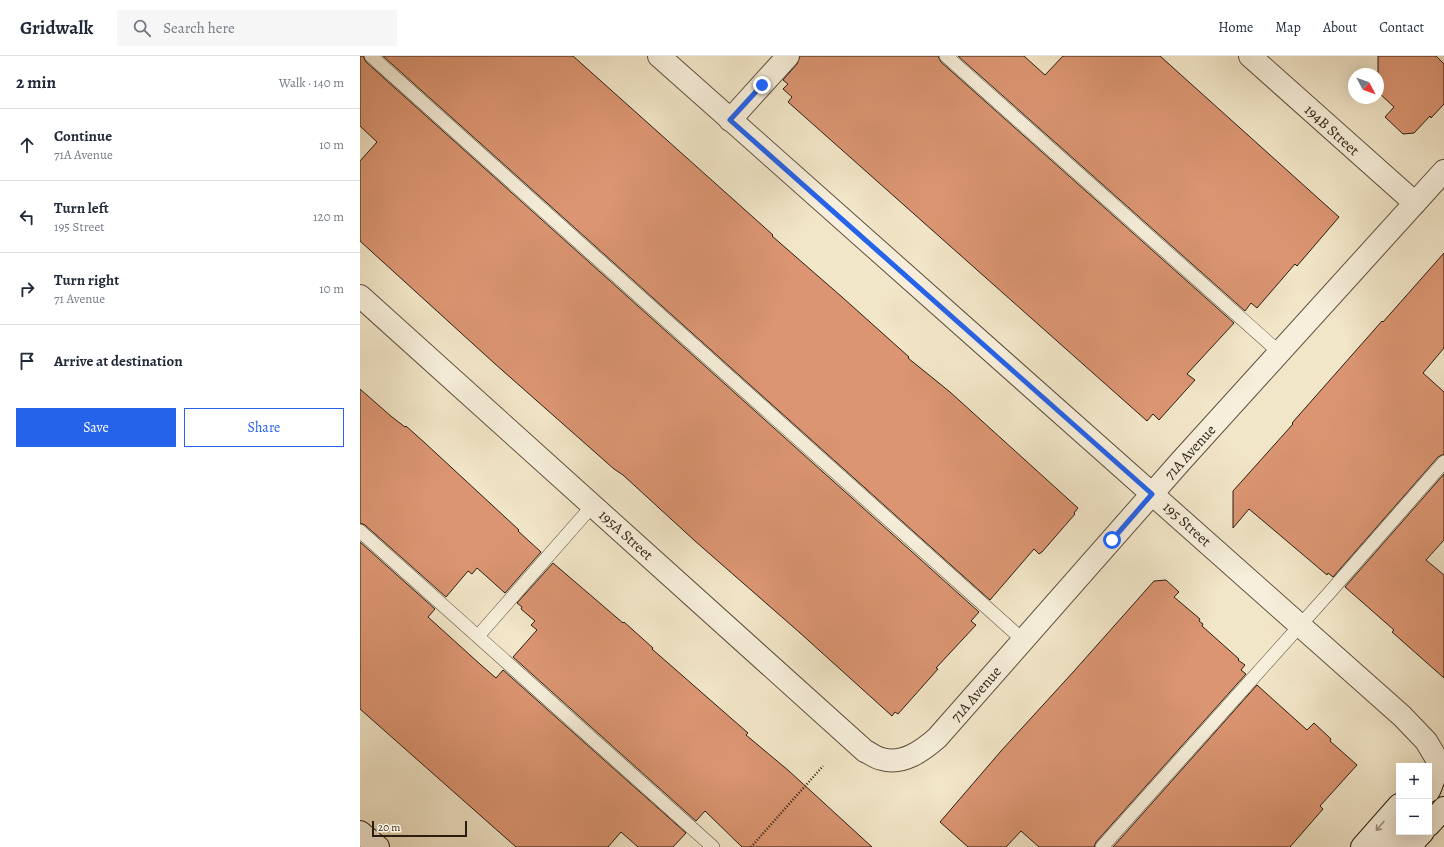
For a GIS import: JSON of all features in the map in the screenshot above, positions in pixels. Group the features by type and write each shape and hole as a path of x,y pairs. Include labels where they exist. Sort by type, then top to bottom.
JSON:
{"street":[{"name":"195 Street","path":"659,56 1410,724 1426,741 1437,762"},
{"path":"730,120 788,56"},
{"name":"194B Street","path":"1250,56 1415,203"},
{"name":"71A Avenue","path":"900,760 924,750 937,738 1152,494 1444,171"},
{"name":"195A Street","path":"360,296 865,751 882,759 900,760"},
{"path":"1432,784 1437,771 1437,762"},
{"path":"1362,847 1396,808"},
{"path":"1432,822 1444,808"},
{"path":"360,832 378,847"},
{"path":"1386,847 1396,835"},
{"path":"1409,847 1419,835"}],"lane":[{"path":"372,56 1023,640"},
{"path":"946,56 1280,352"},
{"path":"1102,847 1444,462"},
{"path":"478,636 593,505"},
{"path":"360,531 713,847"}],"path":[{"path":"751,847 823,766"}],"building":[{"path":"360,56 363,56 366,62 979,612 971,621 976,625 936,668 938,669 898,714 895,712 892,716 623,475 614,469 494,363 360,241 360,161 377,142 360,126"},
{"path":"383,56 573,56 773,235 772,236 909,357 908,358 950,392 1078,508 1074,513 1075,514 1042,552 1039,554 1034,549 990,600"},
{"path":"800,56 938,56 941,62 1234,323 1187,374 1195,380 1159,420 1153,414 1147,421 788,102 792,97 783,89 788,84 783,80 797,64"},
{"path":"958,56 1024,56 1045,75 1063,56 1160,56 1339,217 1297,266 1295,264 1257,308 1251,303 1245,311"},
{"path":"1378,56 1436,56 1444,64 1444,104 1414,133 1403,134 1385,117 1394,107 1384,98 1384,68 1378,68"},
{"path":"1444,253 1444,348 1423,373 1444,392 1444,454 1438,457 1333,577 1328,573 1327,575 1249,509 1233,528 1233,491 1382,321 1383,322"},
{"path":"360,389 425,443 541,552 505,593 477,568 472,574 468,571 446,597 365,525 360,523"},
{"path":"1444,474 1444,540 1426,560 1444,575 1444,678 1392,632 1394,630 1345,587"},
{"path":"360,542 435,609 428,617 481,665 496,678 503,670 686,833 673,847 638,847 621,832 608,847 516,847 360,709"},
{"path":"553,563 623,623 624,622 653,648 652,649 748,733 746,735 789,771 872,847 742,847 705,811 696,821 513,657 537,630 531,625 535,621 521,609 522,607 517,603"},
{"path":"1166,580 1179,592 1174,597 1200,619 1199,621 1203,624 1202,626 1245,665 1241,670 1246,674 1096,842 1094,847 1039,847 1021,831 1006,847 968,847 940,822 1001,751 1154,581"},
{"path":"1257,685 1307,730 1314,723 1331,739 1330,741 1357,765 1320,806 1323,809 1290,847 1113,847"}],"route":[{"path":"762,85 730,120 1152,494 1112,540"}]}
